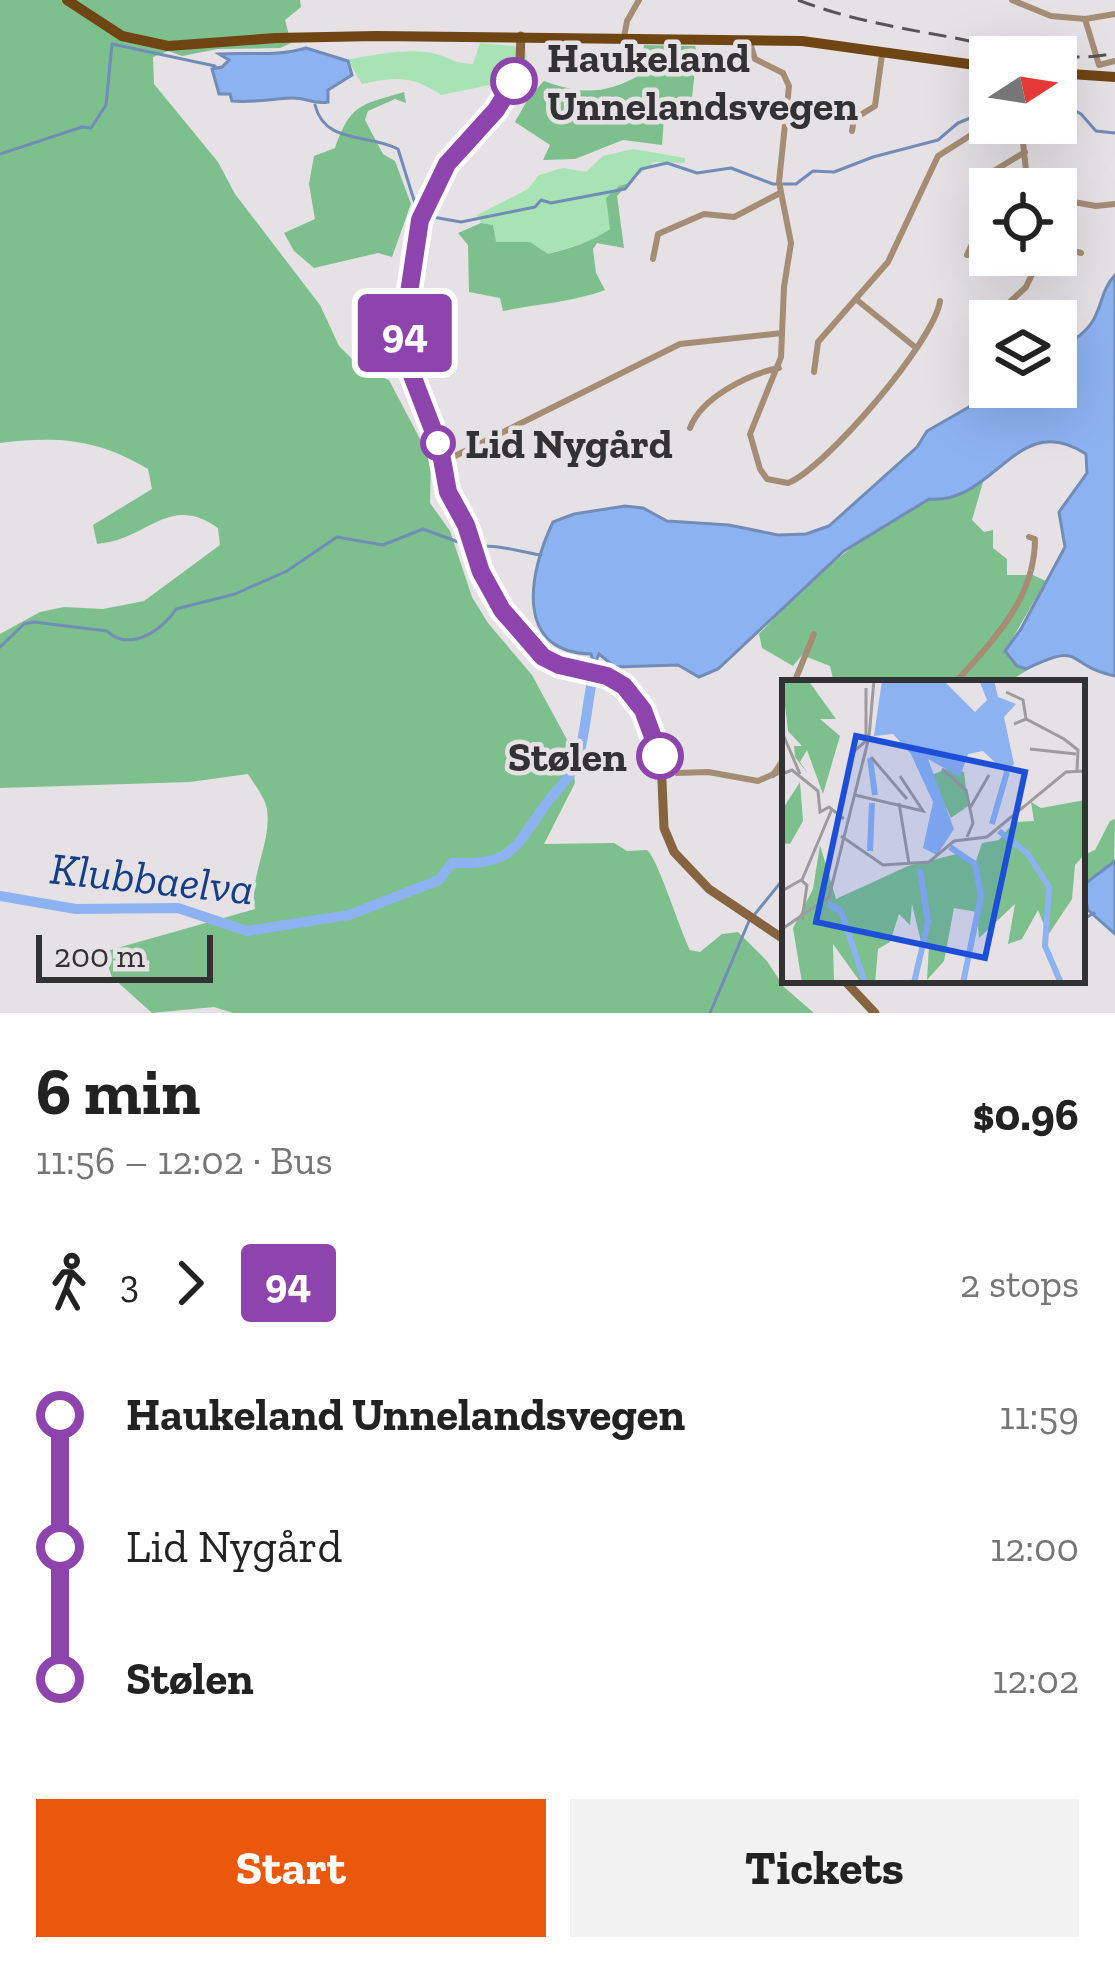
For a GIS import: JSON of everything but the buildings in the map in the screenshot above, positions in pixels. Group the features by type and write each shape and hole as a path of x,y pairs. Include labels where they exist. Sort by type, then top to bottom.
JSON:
{"main road":[{"path":"67,0 122,36 168,46 292,37 624,37 826,42 969,64"},
{"path":"521,36 520,62 510,88 447,164 417,229 406,313 407,358 443,462 445,484 466,525 476,562 518,632 552,662 607,676 624,686 643,710 661,758 664,828 674,852 709,889 782,938"},
{"path":"1077,74 1115,77"},
{"path":"847,983 875,1013"}],"street":[{"path":"624,37 639,0"},
{"path":"1012,0 1052,16 1085,20 1115,14"},
{"path":"1085,20 1099,65 1115,61"},
{"path":"749,40 754,59 783,73 789,86 780,188 791,243 779,368 750,434 763,474 772,483 805,476 826,458 916,348 936,319 940,301"},
{"path":"852,130 854,119 875,106 882,50"},
{"path":"814,372 818,342 896,250 938,156 969,136"},
{"path":"1023,144 1026,168"},
{"path":"967,255 979,229 983,182 1024,152"},
{"path":"653,259 658,234 704,214 734,217 780,188"},
{"path":"1077,203 1115,204"},
{"path":"1077,252 1081,253"},
{"path":"1012,300 1031,276"},
{"path":"857,299 916,348"},
{"path":"443,462 674,346 782,333"},
{"path":"690,428 700,410 729,389 779,368"},
{"path":"958,680 1022,601 1035,552 1035,539 1029,537"},
{"path":"795,680 814,634"},
{"path":"661,758 684,775 709,772 758,781 782,771"},
{"path":"771,778 782,762"}],"green space":[{"path":"0,0 300,0 301,7 285,20 291,43 280,48 218,49 182,56 168,51 153,57 154,84 218,162 235,194 320,305 339,346 362,369 389,380 431,460 430,503 450,531 472,597 532,675 571,747 575,783 544,844 614,843 627,851 647,850 690,950 700,952 722,934 738,932 767,961 784,987 814,1013 233,1013 214,1007 152,1013 112,977 103,952 255,909 267,809 248,774 190,782 0,788 0,634 40,612 64,607 103,609 144,601 220,545 218,528 186,515 97,544 93,525 152,489 148,469 112,451 77,442 0,443"},
{"path":"480,43 525,47 529,73 503,101 489,85 441,95 403,79 362,84 348,60 417,51 473,64"},
{"path":"644,45 695,46 697,52 691,107 664,118 662,145 623,140 575,159 543,160 550,145 515,122 529,97 544,81 592,90 626,82 638,76"},
{"path":"404,92 406,103 395,99 368,111 365,120 383,154 395,161 411,204 392,257 378,253 314,268 294,251 284,233 315,219 309,184 314,156 335,148 346,122 359,108"},
{"path":"633,149 685,158 685,163 654,162 619,186 611,229 597,239 548,254 530,242 495,242 493,225 481,223 477,215 528,189 539,175 563,168 586,172 603,156"},
{"path":"629,183 617,196 624,248 597,243 593,249 596,273 605,290 503,311 500,298 469,292 468,245 458,233 481,223 493,225 496,242 530,242 548,254 610,229 606,198"},
{"path":"983,482 972,520 984,532 993,530 993,548 1007,559 1007,575 1033,575 1046,581 1005,651 1026,669 1037,664 1015,678 833,680 830,666 802,655 793,666 762,648 759,634 859,542 930,498 944,500"},
{"path":"1115,819 1114,863 1085,884 1085,855 1095,850"}],"water":[{"path":"306,48 348,61 352,75 328,90 328,102 296,98 232,101 230,94 219,94 212,69 229,60 219,54"},
{"path":"1115,275 1115,676 1067,656 1026,669 1005,651 1065,547 1059,512 1087,473 1086,454 1062,443 1042,442 1023,450 972,488 952,497 929,499 844,551 718,669 699,677 678,665 615,667 599,654 594,666 591,654 566,650 549,640 538,625 534,585 553,522 625,506 643,508 667,521 729,525 778,535 806,534 829,526 917,447 927,431 969,407 1077,408 1077,337 1091,324"},
{"path":"1115,861 1115,934 1088,910 1085,884"}],"waterway":[{"path":"0,154 91,128 106,105 112,44 215,66"},
{"path":"315,105 320,118 338,132 398,149 418,213"},
{"path":"1077,112 1096,131 1115,133"},
{"path":"427,216 461,222 535,207 541,200 551,203 625,189 641,169 667,163 697,173 731,168 773,184 796,184 813,171 834,172 938,140 969,119"},
{"path":"0,647 24,624 34,622 107,631 125,640 145,636 176,609 235,594 287,571 337,537 383,545 423,529 469,546"},
{"path":"478,547 541,555"},
{"name":"Klubbaelva","path":"0,896 76,909 178,908 247,931 349,915 439,880 452,863 488,861 510,851 576,765 593,676"},
{"path":"755,914 782,881"},
{"path":"1085,918 1094,913"},
{"path":"710,1013 749,921"}],"railway":[{"path":"798,0 873,22 1032,54 1115,53"}],"bus line":[{"name":"94","path":"514,81 496,110 447,164 420,220 406,313 410,370 440,448 448,492 466,525 476,562 502,610 543,657 607,676 624,686 643,710 660,756"}],"place":[{"name":"Haukeland Unnelandsvegen","path":"514,81"},
{"name":"Lid Nygård","path":"438,443"},
{"name":"Stølen","path":"660,756"}]}
